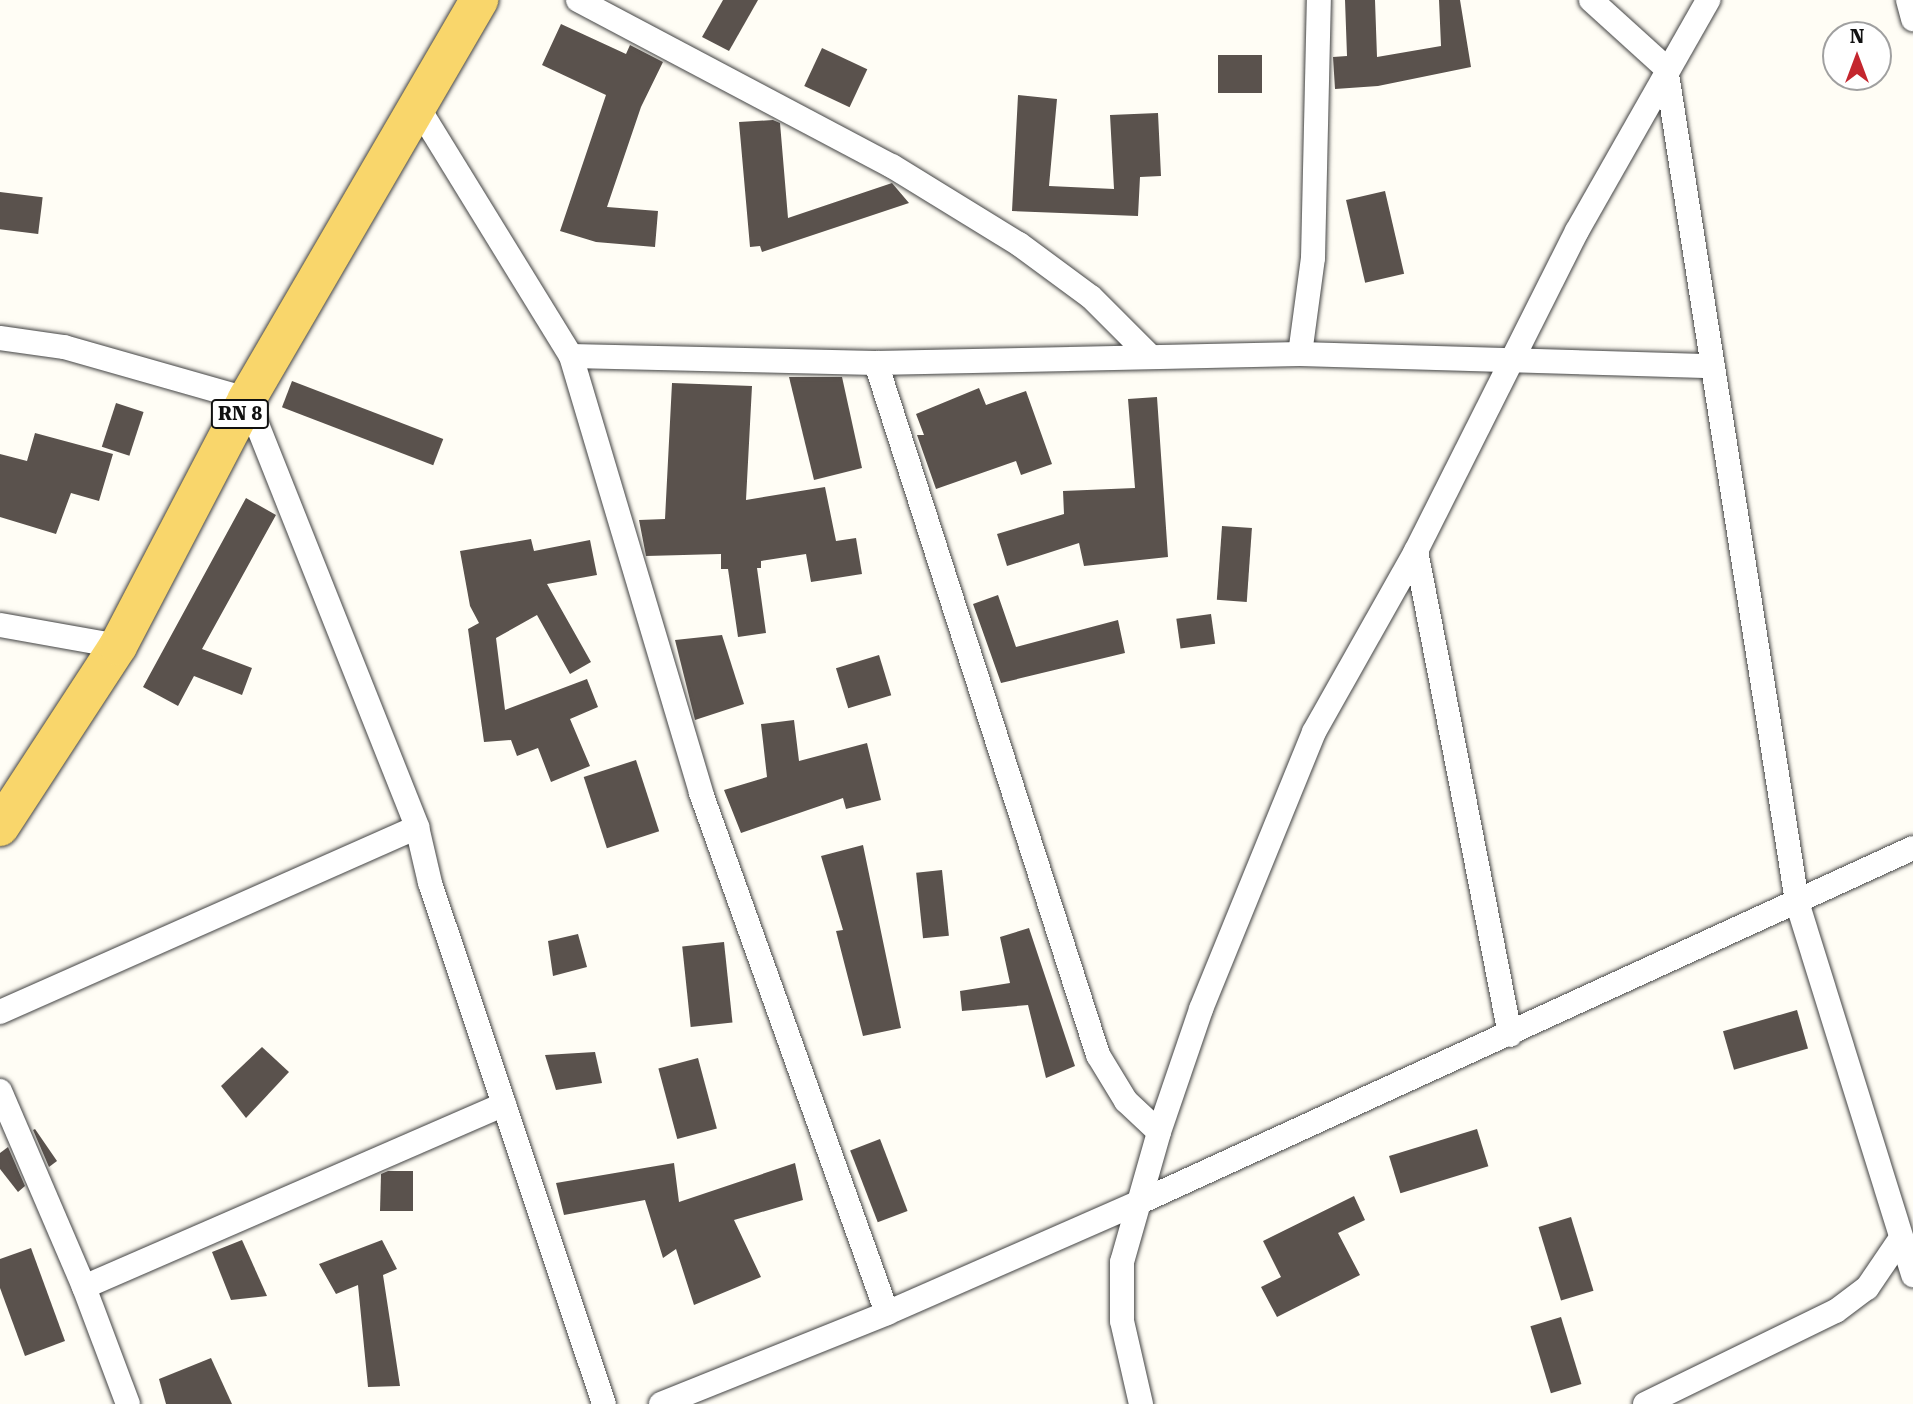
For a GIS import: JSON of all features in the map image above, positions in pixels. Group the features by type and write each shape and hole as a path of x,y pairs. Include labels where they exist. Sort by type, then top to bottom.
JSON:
{"main road":[{"name":"RN 8","path":"0,827 118,646 247,399 419,109 479,0"}],"street":[{"path":"578,0 892,166 996,230 1091,297 1149,355"},
{"path":"1300,354 1313,258 1319,0"},
{"path":"1591,0 1666,68 1797,902 1913,1275"},
{"path":"1141,1404 1122,1321 1122,1262 1159,1132 1201,1009 1314,732 1416,551 1666,68 1708,0"},
{"path":"1908,0 1913,19"},
{"path":"419,109 571,356 701,793 887,1313"},
{"path":"0,338 64,347 247,399 417,827 430,883 604,1404"},
{"path":"571,356 876,363 1149,355 1300,354 1515,358 1713,366"},
{"path":"876,363 1098,1055 1126,1101 1159,1132"},
{"path":"1416,551 1510,1035"},
{"path":"0,625 118,646"},
{"path":"0,1012 417,827"},
{"path":"661,1404 887,1313 1138,1203 1510,1035 1913,848"},
{"path":"0,1091 85,1287 128,1404"},
{"path":"85,1287 504,1104"},
{"path":"1645,1404 1836,1311 1867,1288 1901,1238"}],"building":[{"path":"723,0 758,0 729,51 702,37"},
{"path":"1345,0 1375,0 1377,57 1441,46 1439,0 1460,0 1471,67 1378,86 1335,89 1333,57 1347,56"},
{"path":"561,24 626,54 630,45 663,62 641,107 607,207 658,211 655,247 596,242 560,231 606,95 542,65"},
{"path":"822,48 867,69 850,107 804,86"},
{"path":"1218,55 1262,55 1262,93 1218,93"},
{"path":"1018,95 1057,99 1049,186 1114,189 1110,115 1158,113 1161,176 1140,177 1138,216 1012,211"},
{"path":"773,120 780,123 788,218 892,183 909,203 762,252 760,246 750,247 739,122"},
{"path":"1385,191 1404,274 1365,283 1346,200"},
{"path":"0,192 43,197 38,234 0,229"},
{"path":"789,377 842,377 862,468 814,480"},
{"path":"292,381 443,439 433,465 282,407"},
{"path":"672,383 752,386 746,500 825,487 836,541 856,538 862,574 811,582 806,554 761,561 761,568 757,568 766,633 738,637 728,569 721,569 721,554 646,556 639,520 665,519"},
{"path":"979,388 986,405 1026,391 1052,464 1021,475 1016,461 936,489 917,435 924,435 916,414"},
{"path":"1157,397 1168,557 1084,566 1079,543 1007,566 997,534 1064,514 1063,491 1135,488 1128,399"},
{"path":"116,403 144,412 129,456 102,447"},
{"path":"35,433 113,454 99,501 71,493 56,534 0,517 0,454 27,461"},
{"path":"246,498 276,515 202,649 252,668 242,695 194,676 178,706 143,687"},
{"path":"1222,526 1252,528 1247,602 1217,600"},
{"path":"531,539 534,551 590,540 597,575 547,584 591,662 570,674 537,615 496,638 505,710 587,679 598,707 570,719 590,766 551,782 538,748 517,756 511,740 484,742 468,629 479,623 470,606 460,551"},
{"path":"998,595 1016,647 1118,620 1125,653 1001,683 973,604"},
{"path":"1211,614 1215,644 1181,649 1176,619"},
{"path":"722,635 744,704 695,720 675,640"},
{"path":"879,655 891,695 848,708 836,668"},
{"path":"794,720 799,761 867,743 881,800 846,809 843,798 741,833 724,790 767,777 761,724"},
{"path":"636,760 659,831 607,848 584,777"},
{"path":"863,845 901,1028 863,1036 836,931 843,930 821,856"},
{"path":"942,870 949,936 923,938 916,873"},
{"path":"1029,928 1075,1066 1046,1078 1028,1005 962,1011 960,991 1010,983 1000,937"},
{"path":"578,934 587,967 553,976 548,941"},
{"path":"724,942 732,1023 691,1027 682,946"},
{"path":"1797,1010 1808,1048 1734,1070 1723,1031"},
{"path":"262,1047 289,1072 246,1118 221,1086"},
{"path":"595,1052 602,1083 556,1090 545,1055"},
{"path":"698,1058 717,1129 677,1139 658,1069"},
{"path":"35,1129 57,1161 49,1167 33,1130"},
{"path":"1477,1129 1488,1166 1400,1193 1389,1156"},
{"path":"880,1139 908,1211 878,1222 850,1150"},
{"path":"8,1147 25,1186 18,1192 0,1169 0,1153"},
{"path":"674,1163 679,1202 795,1163 803,1200 734,1220 761,1277 694,1305 676,1249 663,1258 645,1200 564,1215 556,1183"},
{"path":"388,1171 413,1171 413,1211 380,1211 381,1174"},
{"path":"1354,1196 1365,1220 1338,1233 1360,1275 1277,1317 1261,1287 1281,1277 1263,1241"},
{"path":"1571,1217 1594,1291 1561,1301 1538,1227"},
{"path":"242,1240 267,1296 231,1300 212,1252"},
{"path":"382,1240 397,1269 383,1275 400,1386 368,1387 358,1285 336,1294 319,1264"},
{"path":"31,1248 65,1341 25,1356 0,1288 0,1259"},
{"path":"1561,1317 1581,1384 1551,1393 1530,1326"},
{"path":"211,1358 232,1404 166,1404 159,1379"}]}
